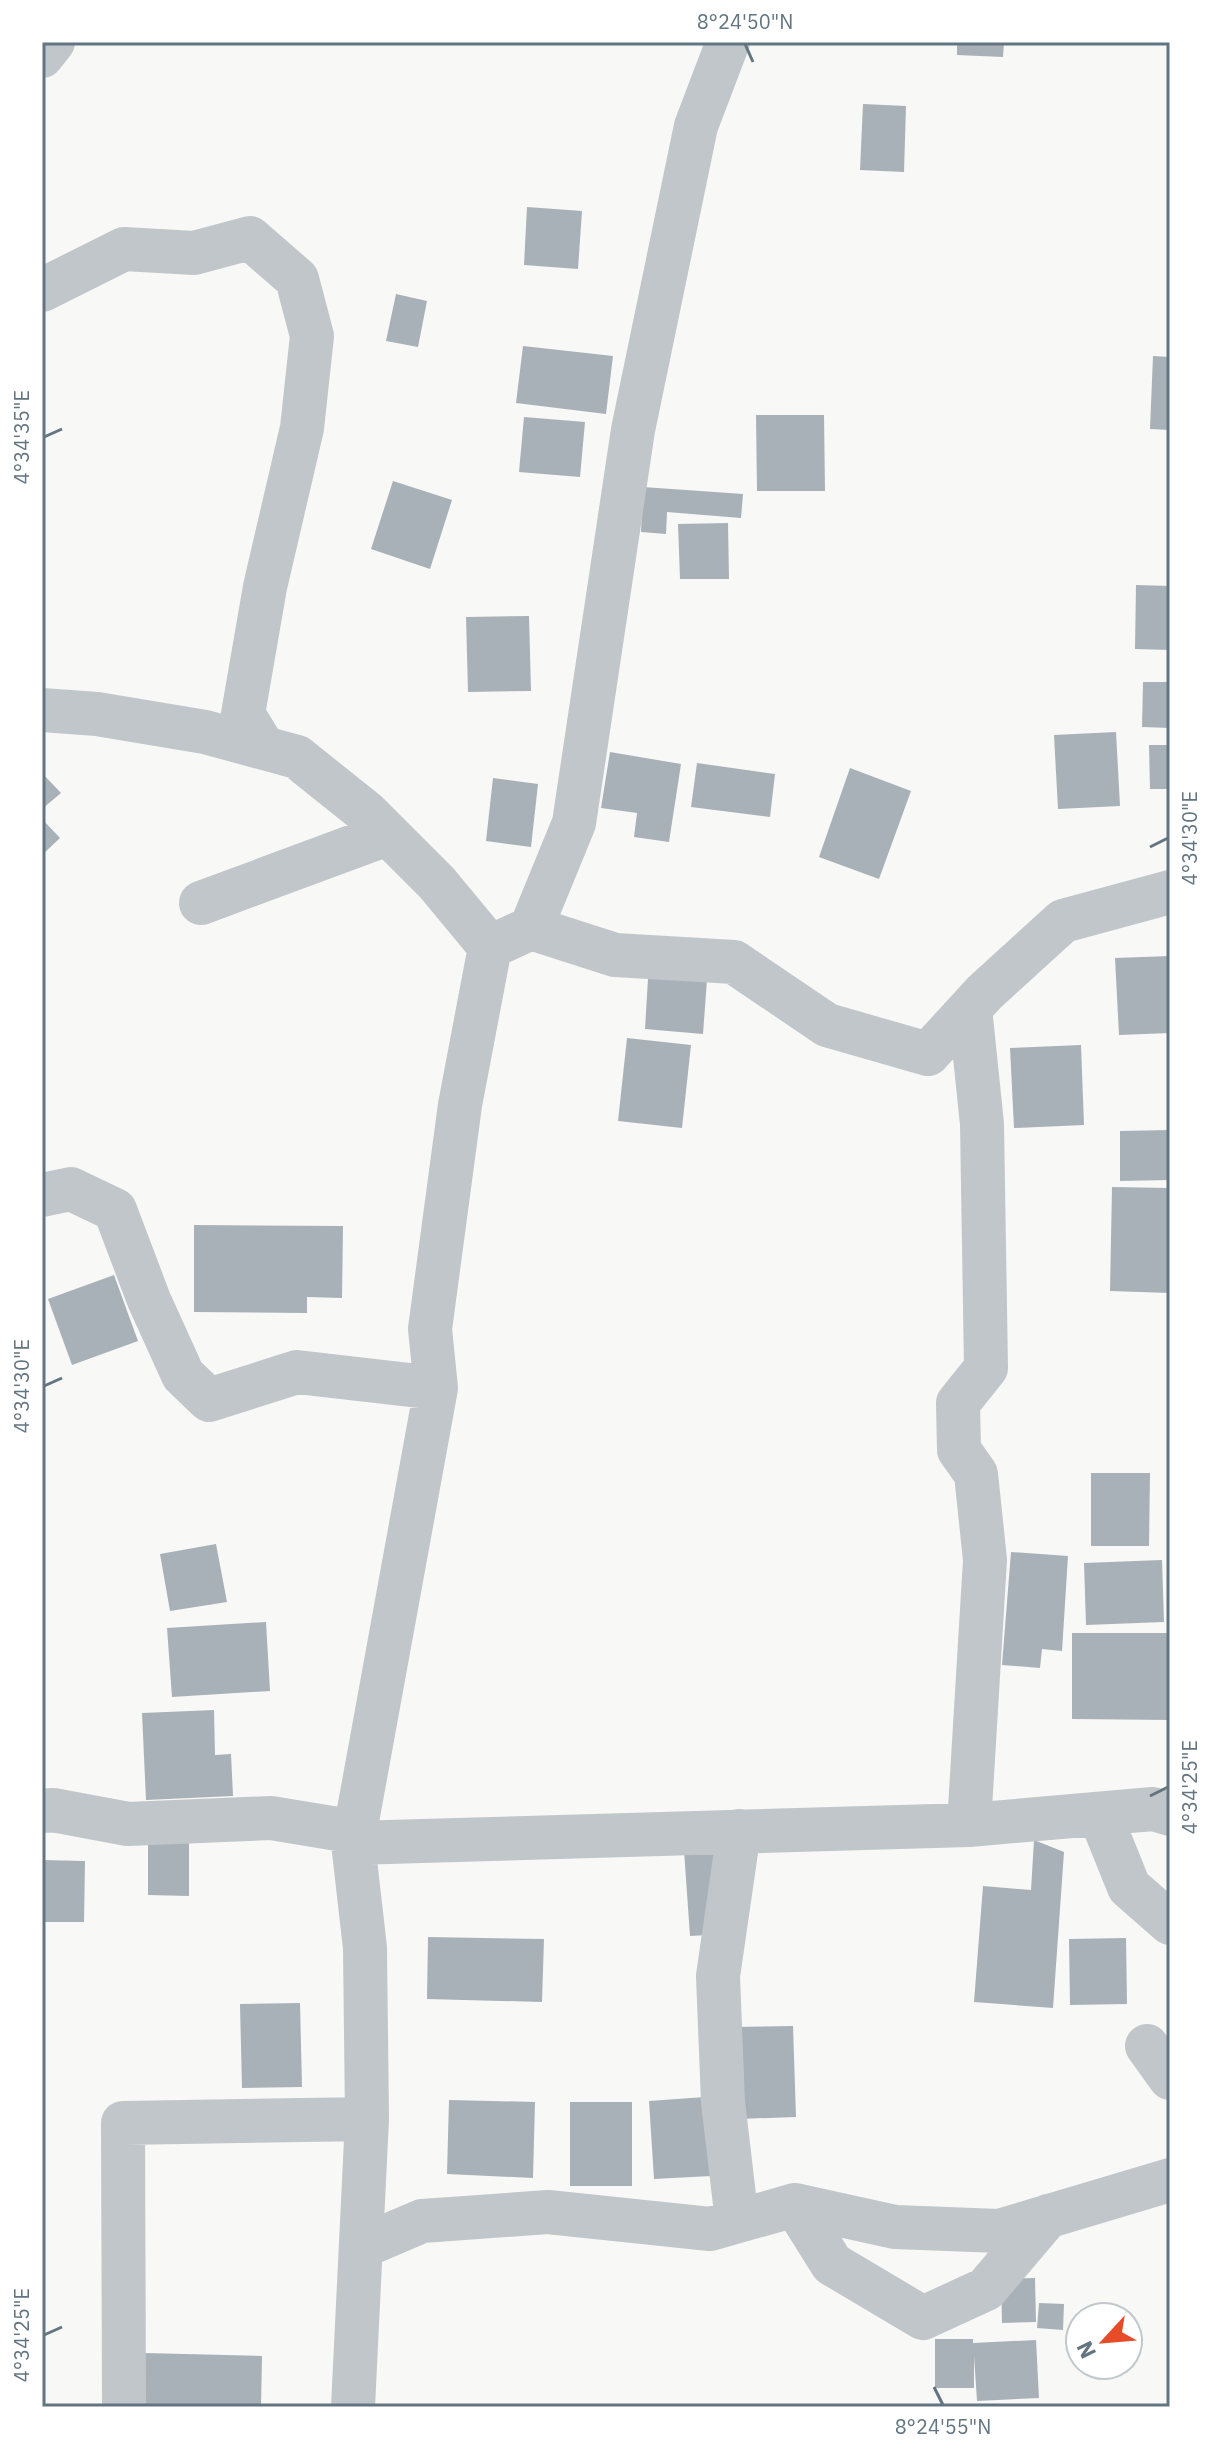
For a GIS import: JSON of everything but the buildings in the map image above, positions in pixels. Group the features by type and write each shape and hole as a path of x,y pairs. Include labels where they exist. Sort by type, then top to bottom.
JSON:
{"street":[{"path":"42,56 53,42"},
{"path":"531,928 574,823 633,430 696,126 728,42"},
{"path":"42,290 124,249 194,253 250,238 297,279 312,336 302,428 265,587 243,714 263,747"},
{"path":"42,710 97,714 205,732 297,757 367,813 437,883 490,947"},
{"path":"201,903 387,834"},
{"path":"490,947 531,928 615,955 734,962 827,1025 928,1054 970,1008 1063,921 1170,892"},
{"path":"353,2407 367,2119 365,1948 354,1837 436,1388 430,1329 460,1105 490,947"},
{"path":"969,1825 985,1560 976,1474 959,1450 958,1403 986,1368 982,1124 970,1008"},
{"path":"42,1195 71,1189 115,1210 149,1300 183,1375 209,1400 297,1372 436,1388"},
{"path":"42,1811 53,1810 128,1824 271,1818 354,1837 969,1825 1153,1809 1170,1814"},
{"path":"1100,1815 1129,1887 1170,1923"},
{"path":"737,2221 723,2102 718,1976 739,1831"},
{"path":"124,2407 123,2123 367,2119"},
{"path":"361,2247 422,2221 548,2212 710,2229 795,2205 895,2227 999,2231 1170,2180"},
{"path":"795,2205 832,2264 923,2318 986,2289 1048,2216"}]}
